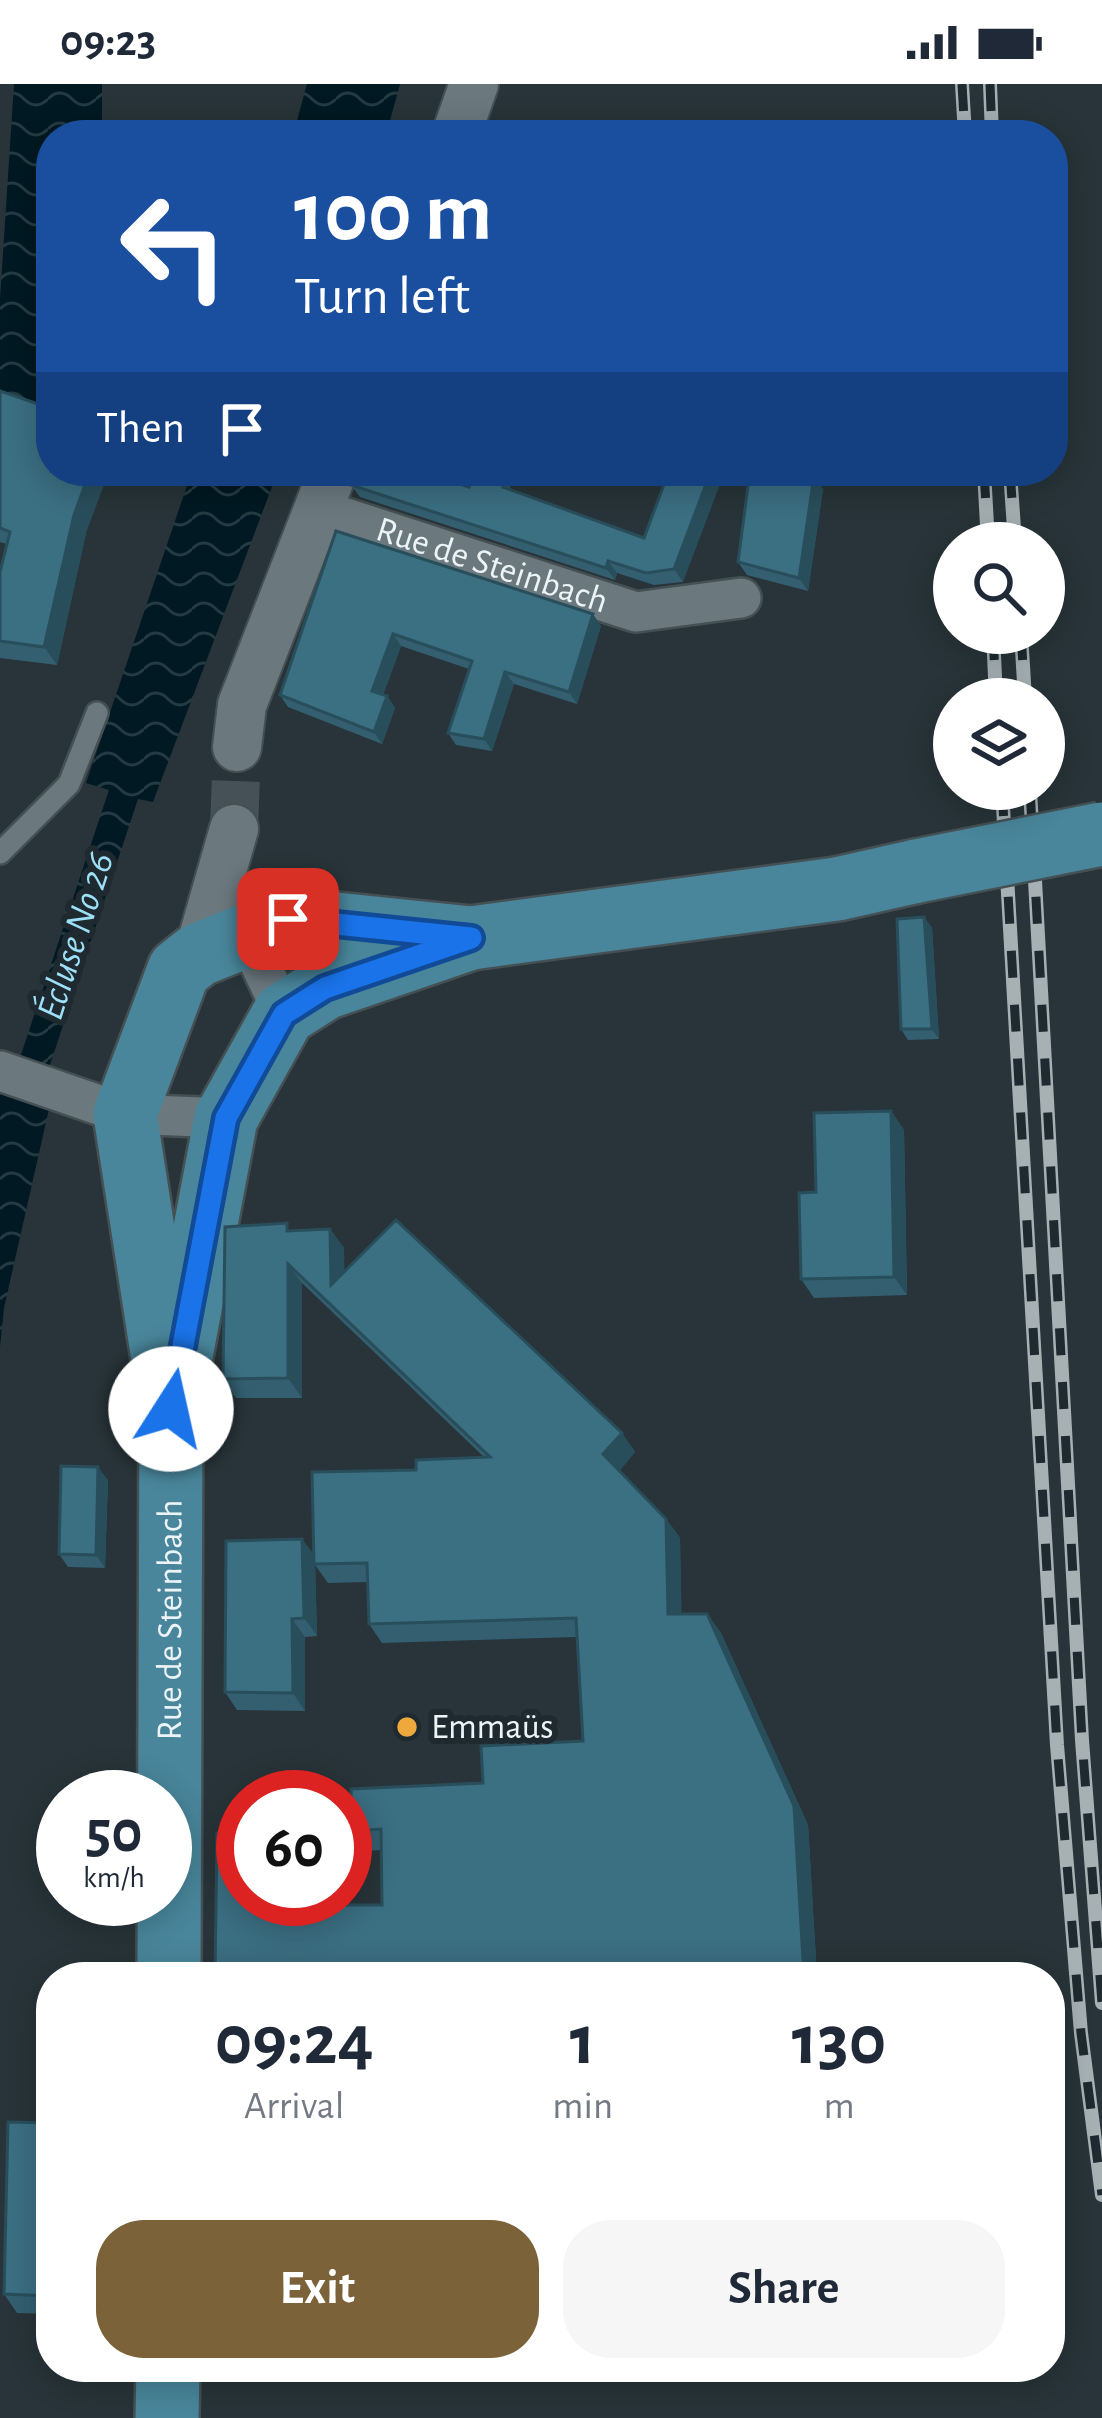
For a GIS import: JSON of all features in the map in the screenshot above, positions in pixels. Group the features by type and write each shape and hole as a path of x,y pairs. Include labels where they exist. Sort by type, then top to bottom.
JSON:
{"main road":[{"path":"171,1409 226,1118 284,1014 325,988 471,938 838,889 1102,834"},
{"path":"171,1409 97,1105 179,970 222,945 288,919 471,938"},
{"name":"Rue de Steinbach","path":"170,1962 171,1409"},
{"path":"167,2418 168,2382"}],"street":[{"path":"461,120 474,84"},
{"name":"Rue de Steinbach","path":"237,747 242,706 326,490 635,612 740,598"},
{"path":"222,945 284,1014"},
{"path":"0,1071 97,1105 226,1118"}],"lane":[{"path":"0,853 69,784 97,713"}],"water":[{"path":"14,84 102,84 102,120 36,120 36,411 0,400 0,299"},
{"path":"307,84 400,84 390,120 297,120"},
{"name":"Écluse No 26","path":"187,486 272,486 153,802 138,799 37,1104 49,1109 4,1308 0,1347 0,1093 8,1094 109,790 86,783"}],"building":[{"path":"0,391 36,403 36,486 85,486 44,647 0,641 0,572 10,532 0,528"},
{"path":"354,486 503,486 644,538 663,486 705,486 674,569 646,573 608,561 606,568"},
{"path":"748,486 813,486 799,578 738,562"},
{"path":"336,531 593,614 569,692 505,672 484,739 448,733 472,661 393,634 372,691 387,696 374,732 280,695"},
{"path":"924,917 932,1029 901,1029 897,919"},
{"path":"891,1111 894,1277 801,1279 799,1193 816,1192 814,1113"},
{"path":"396,1220 622,1433 603,1454 666,1519 668,1614 707,1614 794,1806 803,1962 215,1962 216,1905 216,1926 372,1926 372,1905 382,1905 381,1829 372,1830 372,1788 483,1783 481,1746 583,1741 576,1618 369,1624 367,1563 314,1564 312,1472 416,1470 416,1460 490,1457 288,1264 288,1378 223,1379 225,1227 287,1223 287,1231 330,1229 331,1285"},
{"path":"61,1466 98,1467 96,1555 59,1554"},
{"path":"302,1539 304,1618 292,1619 293,1693 225,1692 226,1541"},
{"path":"8,2122 36,2123 36,2295 4,2294"}],"tunnel":[{"path":"234,829 237,747"}],"railway":[{"path":"962,84 964,120"},
{"path":"990,84 991,120"},
{"path":"985,486 987,522"},
{"path":"1011,486 1014,522"},
{"path":"994,654 995,678"},
{"path":"1022,654 1024,678"},
{"path":"1003,810 1057,1745 1081,2033 1102,2195"},
{"path":"1031,810 1082,1740 1102,2003"}],"place":[{"name":"Emmaüs","path":"407,1727"}],"route":[{"path":"171,1409 226,1118 284,1014 325,988 471,938 288,919"}]}
